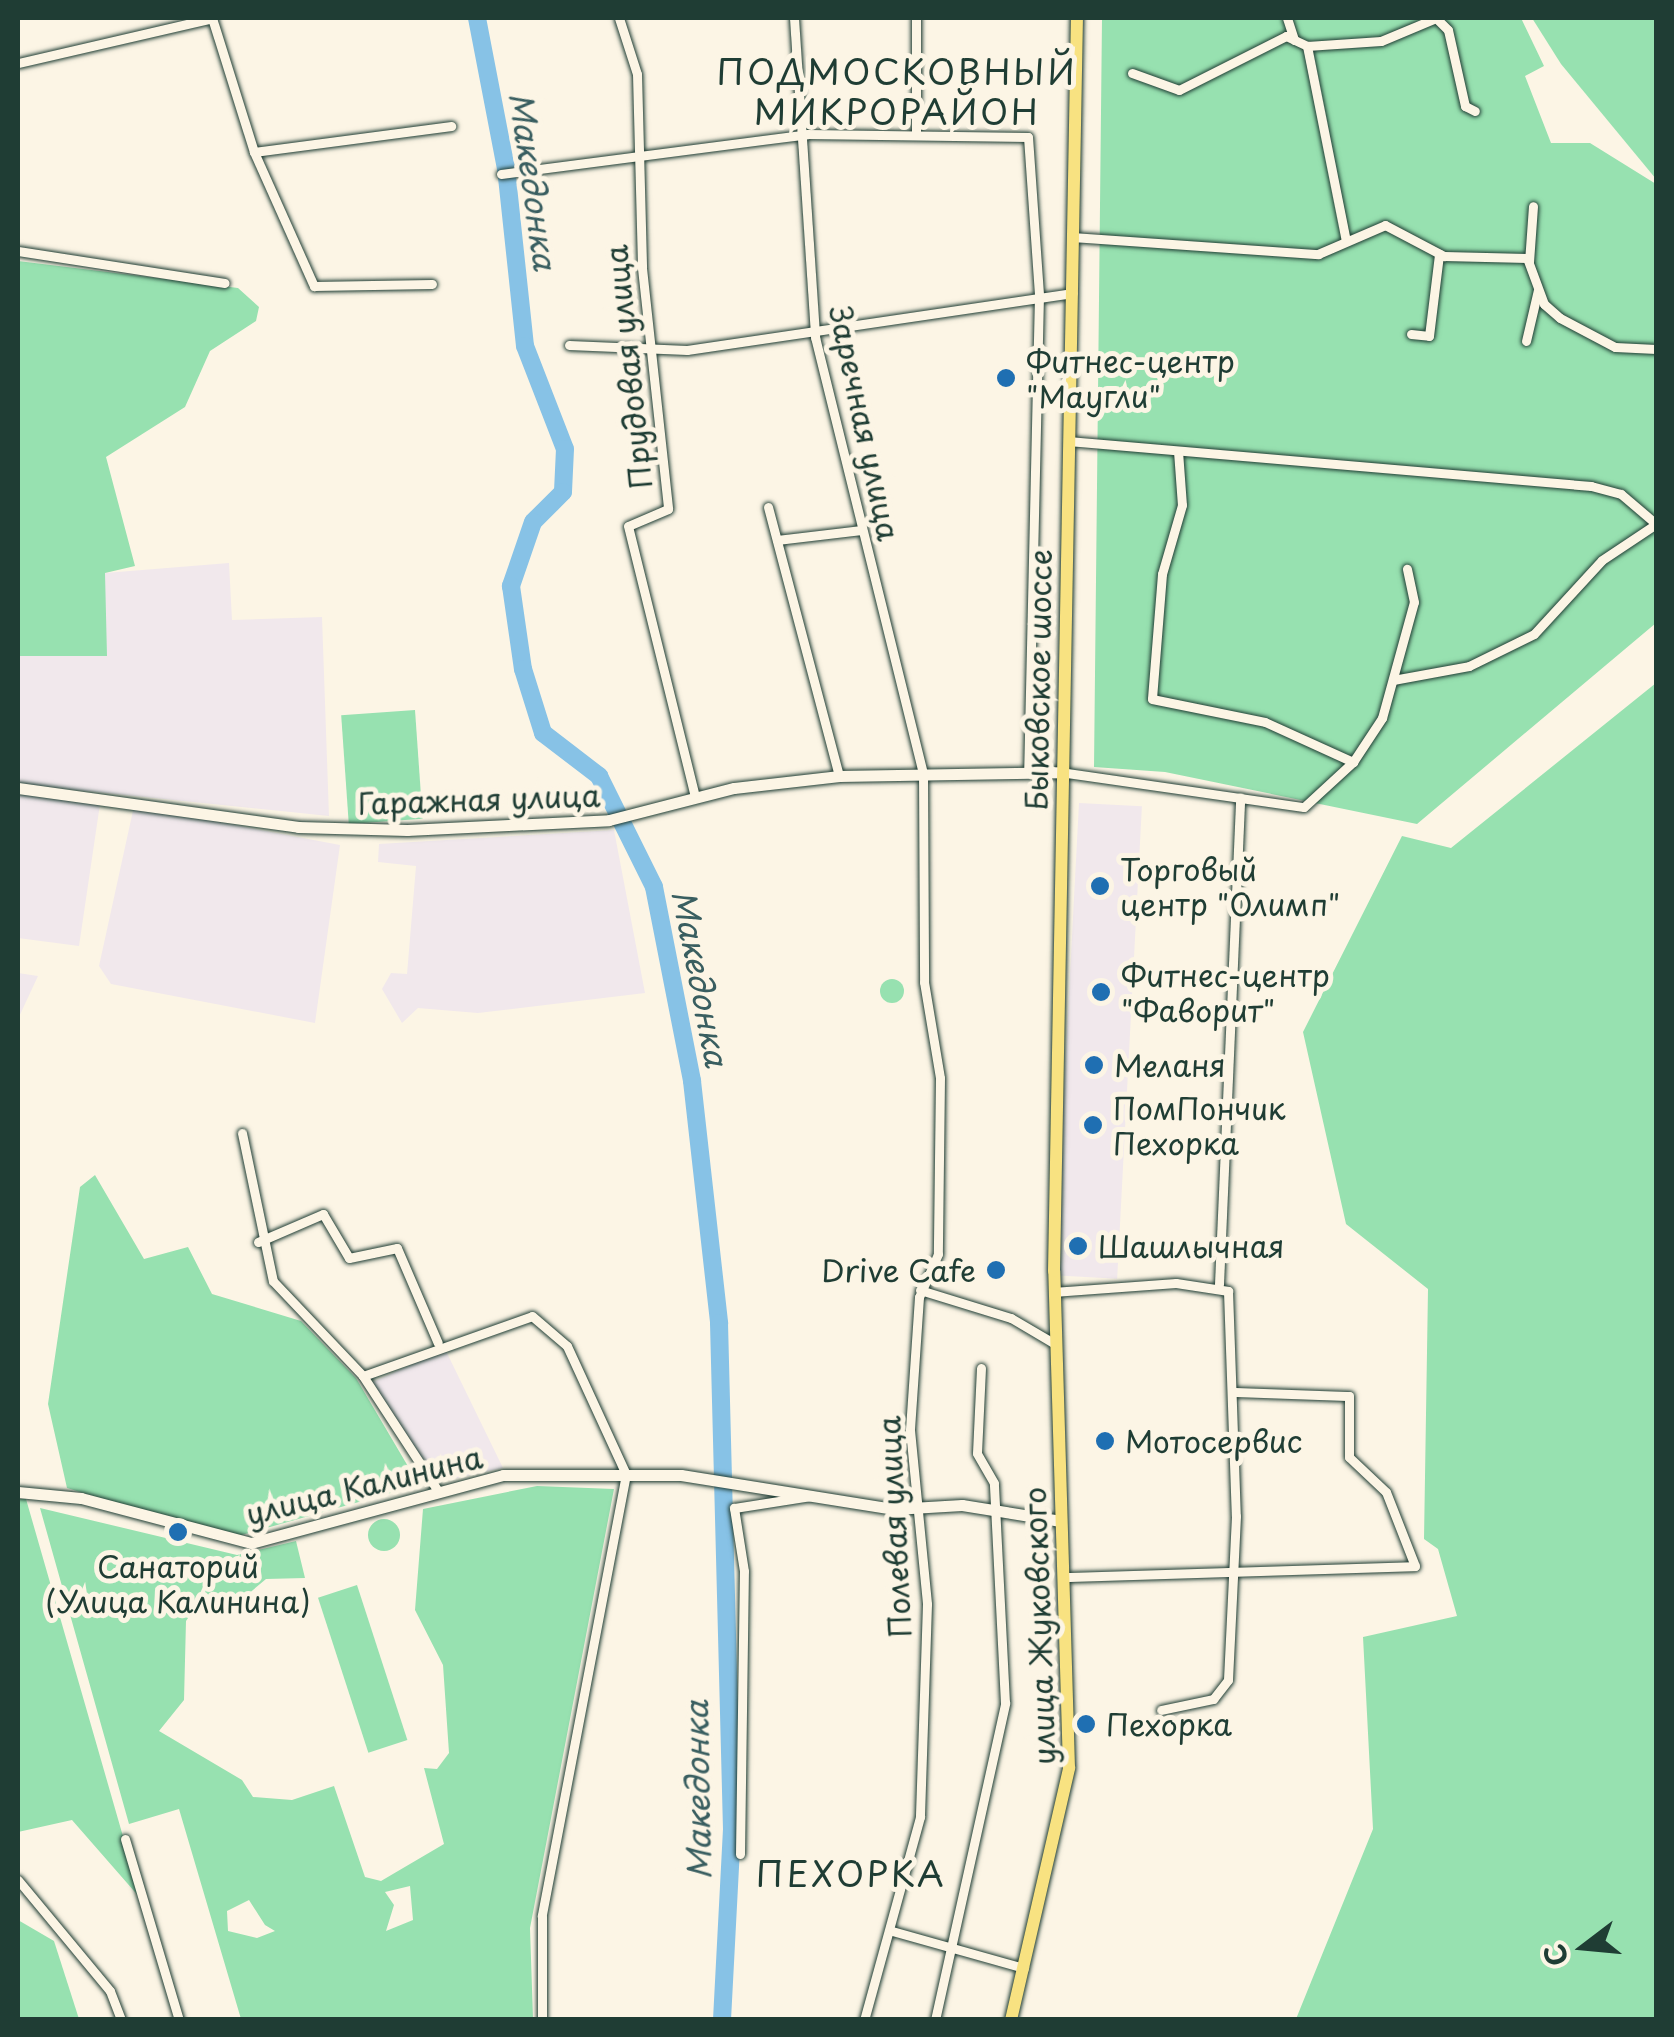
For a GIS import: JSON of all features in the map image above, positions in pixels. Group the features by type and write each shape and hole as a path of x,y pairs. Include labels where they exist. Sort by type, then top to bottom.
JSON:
{"main road":[{"name":"Быковское шоссе","path":"1055,1344 1060,772 1073,293 1069,237 1077,18"},
{"name":"Гаражная улица","path":"18,788 333,830 615,819 695,797 839,776 1060,772"},
{"name":"улица Жуковского","path":"1010,2020 1026,1969 1069,1768 1066,1577 1055,1344"},
{"name":"улица Калинина","path":"18,1492 251,1543 503,1475 626,1474 714,1480 915,1510 992,1509 1062,1521"}],"street":[{"path":"18,63 213,18 254,152 314,286 432,284"},
{"name":"Прудовая улица","path":"619,18 637,74 648,350 668,509 628,526 695,797"},
{"name":"Заречная улица","path":"794,18 808,134 815,337 923,773 939,1220 938,1254 920,1290"},
{"path":"916,18 916,131"},
{"path":"1288,18 1294,40"},
{"path":"1132,73 1179,90 1294,40 1307,46 1381,41 1436,18 1448,30 1465,106 1476,111"},
{"path":"1307,46 1346,241"},
{"path":"254,152 452,126"},
{"path":"501,174 808,134 916,131 1028,136 1039,295 1028,772"},
{"path":"1533,206 1529,265 1538,290 1594,340 1656,349"},
{"path":"1069,237 1118,234 1318,254 1385,225 1439,254 1500,252 1529,265"},
{"path":"18,251 225,283"},
{"path":"1411,334 1429,336 1439,254"},
{"path":"1526,341 1538,290"},
{"path":"569,345 648,350 815,337 1039,295 1073,293"},
{"path":"1068,441 1591,486 1621,494 1656,524 1602,560 1534,634 1469,666 1393,680"},
{"path":"1178,451 1182,505 1162,574 1152,698 1265,722 1353,762"},
{"path":"768,507 839,776"},
{"path":"777,540 861,530"},
{"path":"1060,772 1304,807 1353,762 1393,680 1416,584 1407,569"},
{"path":"1219,1284 1240,797"},
{"path":"242,1133 258,1186 258,1242 280,1292 364,1376 438,1491"},
{"path":"258,1242 323,1214 349,1258 396,1248 438,1343"},
{"path":"1054,1292 1219,1284 1228,1291 1233,1392 1228,1680 1213,1699 1161,1710"},
{"path":"920,1290 1011,1318 1055,1344"},
{"name":"Полевая улица","path":"864,2020 917,1844 923,1767 927,1604 915,1510 920,1290"},
{"path":"364,1376 438,1343 532,1316 549,1324 626,1474 542,1916 542,2020"},
{"path":"935,2020 1005,1703 993,1476 977,1453 981,1368"},
{"path":"1066,1577 1232,1578 1415,1566 1386,1492 1349,1458 1348,1396 1233,1392"},
{"path":"740,1854 744,1571 734,1508 811,1496"},
{"path":"125,1839 180,2020"},
{"path":"18,1880 110,1991 121,2020"},
{"path":"18,1905 28,1896"},
{"path":"892,1931 1026,1969"}],"shaded area":[{"path":"229,563 232,620 322,617 329,816 18,784 18,656 105,573"},
{"path":"18,794 100,804 79,946 18,938"},
{"path":"1079,803 1142,806 1117,1279 1054,1275"},
{"path":"134,806 340,845 315,1023 111,984 99,966"},
{"path":"614,830 645,993 478,1013 418,1008 402,1023 382,989 391,973 407,974 416,866 378,862 379,844"},
{"path":"18,973 38,976 18,1019"},
{"path":"445,1349 503,1468 434,1483 371,1383"}],"green space":[{"path":"1102,18 1521,18 1544,66 1525,76 1551,143 1590,143 1656,184 1656,623 1417,824 1165,772 1094,767"},
{"path":"1532,18 1656,18 1656,179 1561,64"},
{"path":"18,261 238,288 259,307 256,321 210,351 185,407 106,457 135,566 105,573 107,656 18,656"},
{"path":"1656,683 1656,2019 1296,2019 1373,1829 1363,1637 1457,1616 1438,1549 1424,1539 1428,1289 1346,1224 1303,1032 1402,836 1451,848"},
{"path":"415,710 423,819 349,824 341,715"},
{"path":"892,979 904,991 892,1003 880,991"},
{"path":"95,1175 144,1259 188,1247 212,1294 301,1321 356,1378 419,1485 231,1538 67,1488 48,1404 80,1187"},
{"path":"537,1486 614,1489 530,1928 533,2019 241,2019 179,1809 129,1824 40,1508 237,1555 296,1541 305,1578 266,1579 235,1605 197,1605 186,1621 184,1700 159,1731 242,1780 253,1797 292,1800 334,1786 365,1877 381,1881 444,1844 424,1768 437,1769 449,1753 443,1665 415,1610 423,1509","holes":["410,1886 413,1920 386,1931 394,1905 385,1892","249,1900 265,1925 275,1931 257,1938 228,1931 227,1911"]},
{"path":"18,1499 26,1499 141,1899 72,1820 18,1832"},
{"path":"384,1519 395,1524 400,1535 395,1546 384,1551 373,1546 368,1535 373,1524"},
{"path":"357,1585 407,1740 368,1753 318,1598"},
{"path":"18,1920 54,1941 79,2019 18,2019"}],"waterway":[{"name":"Македонка","path":"477,18 506,168 525,346 565,449 563,492 533,522 511,586 523,669 543,733 599,776 654,887 692,1081 719,1323 732,1829 722,2020"}],"place":[{"name":"Фитнес-центр \"Маугли\"","path":"1006,378"},
{"name":"Торговый центр \"Олимп\"","path":"1100,886"},
{"name":"Фитнес-центр \"Фаворит\"","path":"1101,992"},
{"name":"Меланя","path":"1094,1065"},
{"name":"ПомПончик Пехорка","path":"1093,1125"},
{"name":"Шашлычная","path":"1078,1246"},
{"name":"Drive Cafe","path":"996,1270"},
{"name":"Мотосервис","path":"1105,1441"},
{"name":"Санаторий (Улица Калинина)","path":"178,1532"},
{"name":"Пехорка","path":"1086,1724"}],"district":[{"name":"ПОДМОСКОВНЫЙ МИКРОРАЙОН","path":"897,91"},
{"name":"ПЕХОРКА","path":"851,1873"}]}
